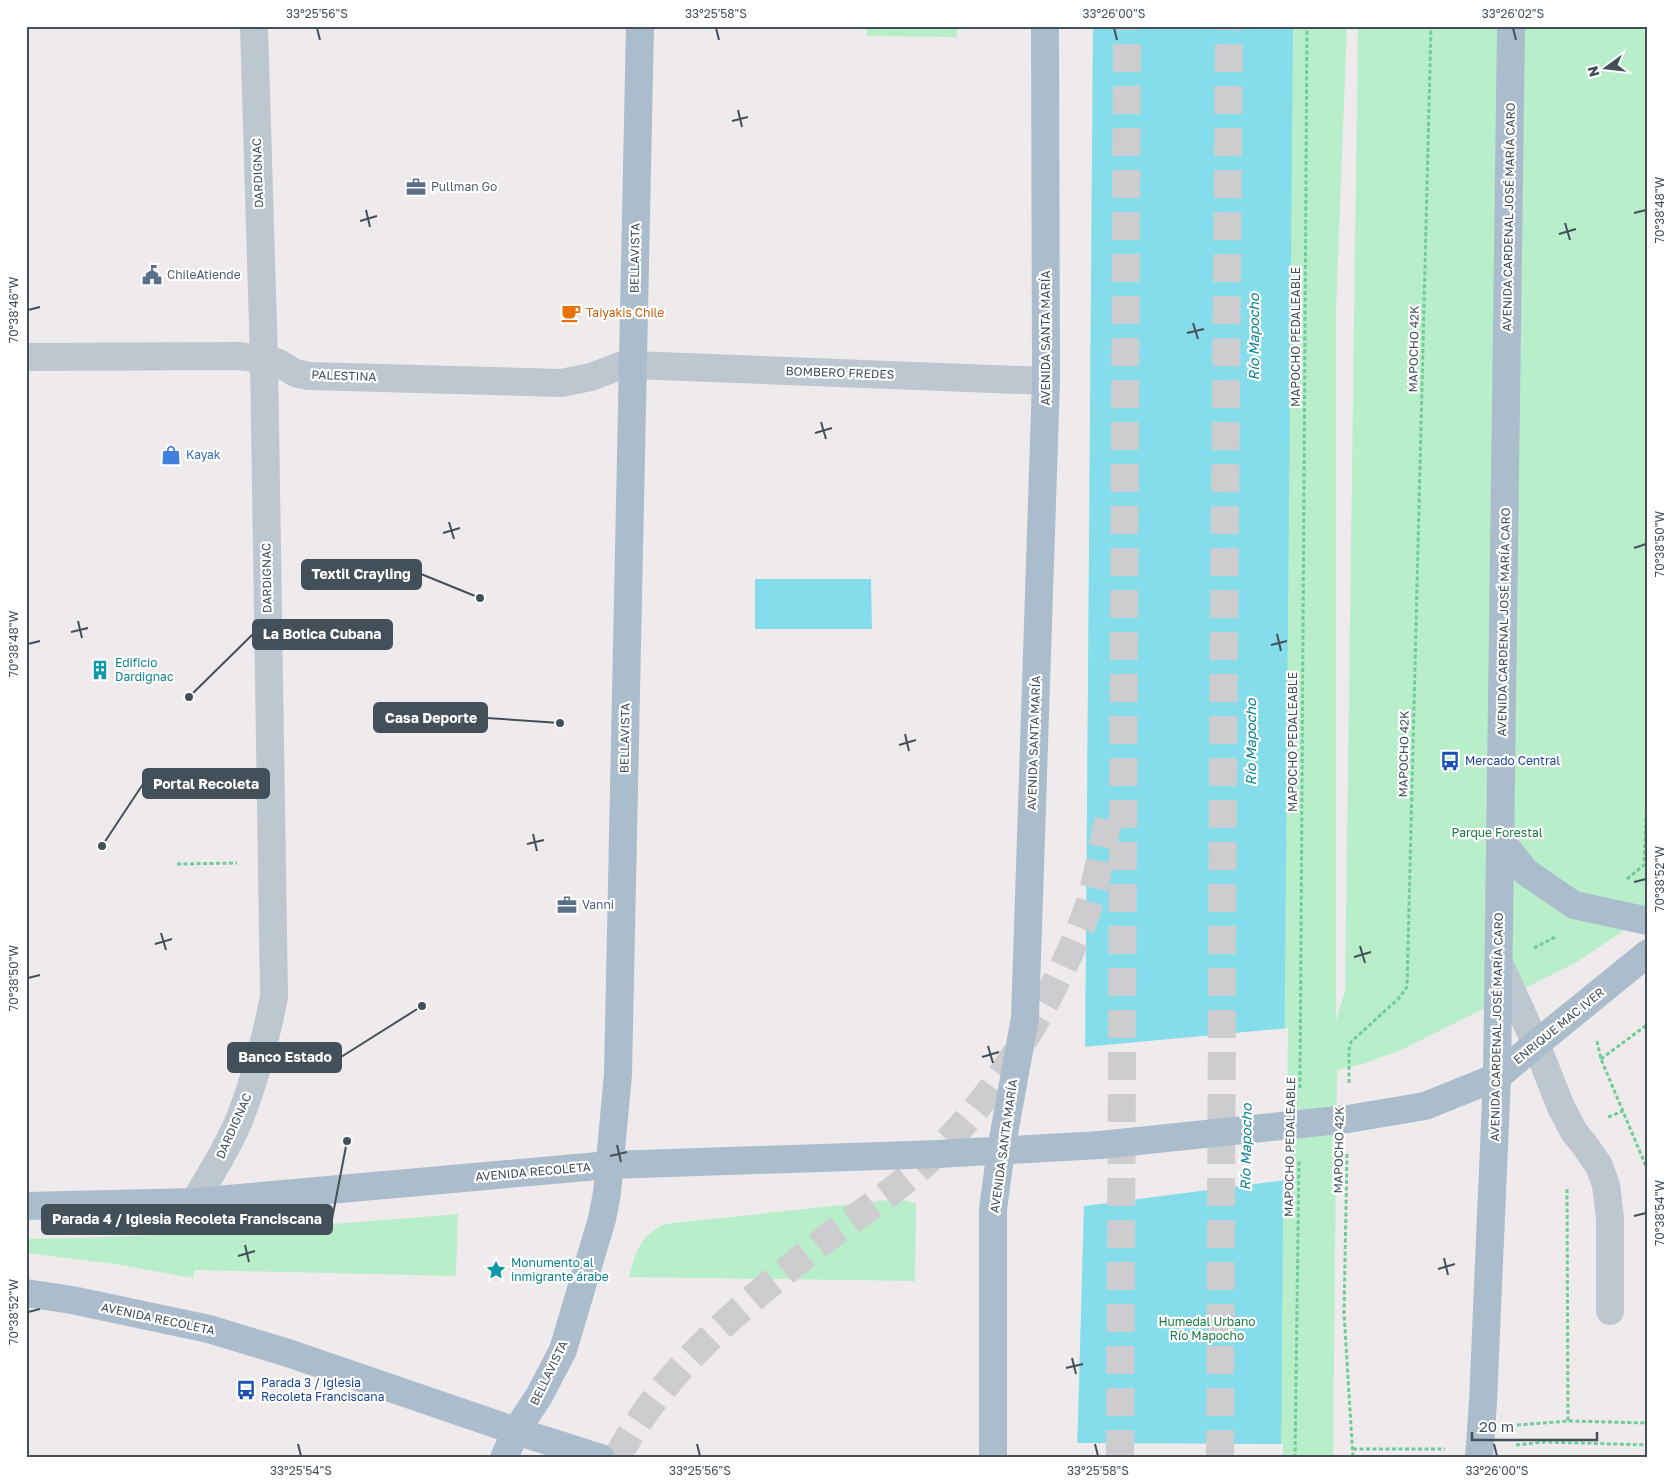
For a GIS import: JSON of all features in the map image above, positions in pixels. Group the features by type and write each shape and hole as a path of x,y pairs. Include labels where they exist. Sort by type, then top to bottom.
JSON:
{"main road":[{"name":"BELLAVISTA","path":"504,1458 516,1431 539,1396 563,1350 602,1219 607,1193 618,1074 640,26"},
{"name":"AVENIDA SANTA MARÍA","path":"992,1458 994,1209 1001,1150 1025,1018 1046,381 1045,26"},
{"name":"AVENIDA CARDENAL JOSÉ MARÍA CARO","path":"1479,1458 1482,1429 1497,1078 1511,26"},
{"path":"1501,841 1526,872 1574,905 1648,921"},
{"name":"ENRIQUE MAC IVER","path":"1100,1145 1348,1119 1425,1106 1497,1078 1648,953"},
{"name":"AVENIDA RECOLETA","path":"26,1206 194,1202 609,1165 938,1154 1100,1145"},
{"name":"AVENIDA RECOLETA","path":"26,1293 72,1300 209,1330 288,1353 601,1458"}],"street":[{"name":"DARDIGNAC","path":"194,1202 216,1166 236,1127 252,1086 265,1042 274,997 264,359 254,26"},
{"name":"PALESTINA","path":"26,357 216,356 264,359 279,363 294,373 309,376 561,383 591,377 620,366 633,365"},
{"name":"BOMBERO FREDES","path":"633,365 1046,381"},
{"path":"1499,963 1536,1044 1561,1107 1574,1132 1599,1166 1606,1185 1610,1218 1610,1311"}],"path":[{"name":"MAPOCHO PEDALEABLE","path":"1300,1090 1307,26"},
{"name":"MAPOCHO 42K","path":"1353,1458 1344,1314 1349,1050 1351,1042 1399,998 1407,987 1431,26"},
{"path":"177,864 272,862"},
{"path":"1588,1003 1601,1059 1648,1171"},
{"path":"1601,1059 1648,1024"},
{"name":"MAPOCHO PEDALEABLE","path":"1295,1458 1299,1150"},
{"path":"1482,1429 1568,1421 1648,1423"}],"green space":[{"path":"867,26 957,26 957,37 867,36"},
{"name":"Parque Forestal","path":"1093,26 1347,26 1336,310 1336,1021 1345,991 1358,26 1648,26 1648,914 1577,962 1403,1049 1363,1064 1337,1070 1333,1458 1077,1458 1084,1206"},
{"path":"898,1199 916,1203 915,1281 629,1277 637,1252 644,1240 649,1234 665,1224"},
{"path":"458,1214 456,1276 194,1270 193,1278 115,1264 26,1253 26,1239 296,1227"}],"water":[{"name":"Humedal Urbano Río Mapocho","path":"1093,26 1293,26 1281,1458 1077,1458 1084,1206"},
{"path":"755,579 871,579 872,629 755,629"}],"pier":[{"path":"1288,1028 1286,1180 1084,1206 1084,1047"},
{"path":"1077,1443 1283,1444 1283,1458 1077,1458"}],"tunnel":[{"path":"1120,1458 1127,26"},
{"path":"1220,1458 1229,26"},
{"path":"617,1458 659,1393 712,1336 771,1283 831,1235 880,1200 934,1155 957,1131 998,1080 1034,1024 1082,924 1097,876 1111,808"}],"place":[{"name":"Pullman Go","path":"416,187"},
{"name":"ChileAtiende","path":"152,275"},
{"name":"Taiyakis Chile","path":"571,313"},
{"name":"Kayak","path":"171,455"},
{"name":"Textil Crayling","path":"480,598"},
{"name":"Edificio Dardignac","path":"100,670"},
{"name":"La Botica Cubana","path":"189,697"},
{"name":"Casa Deporte","path":"560,723"},
{"name":"Mercado Central","path":"1450,761"},
{"name":"Portal Recoleta","path":"102,846"},
{"name":"Vanni","path":"567,905"},
{"name":"Banco Estado","path":"422,1006"},
{"name":"Parada 4 / Iglesia Recoleta Franciscana","path":"347,1141"},
{"name":"Monumento al inmigrante árabe","path":"496,1270"},
{"name":"Parada 3 / Iglesia Recoleta Franciscana","path":"246,1390"}],"water label":[{"name":"Río Mapocho","path":"1254,337"},
{"name":"Río Mapocho","path":"1251,742"},
{"name":"Río Mapocho","path":"1246,1147"}]}
